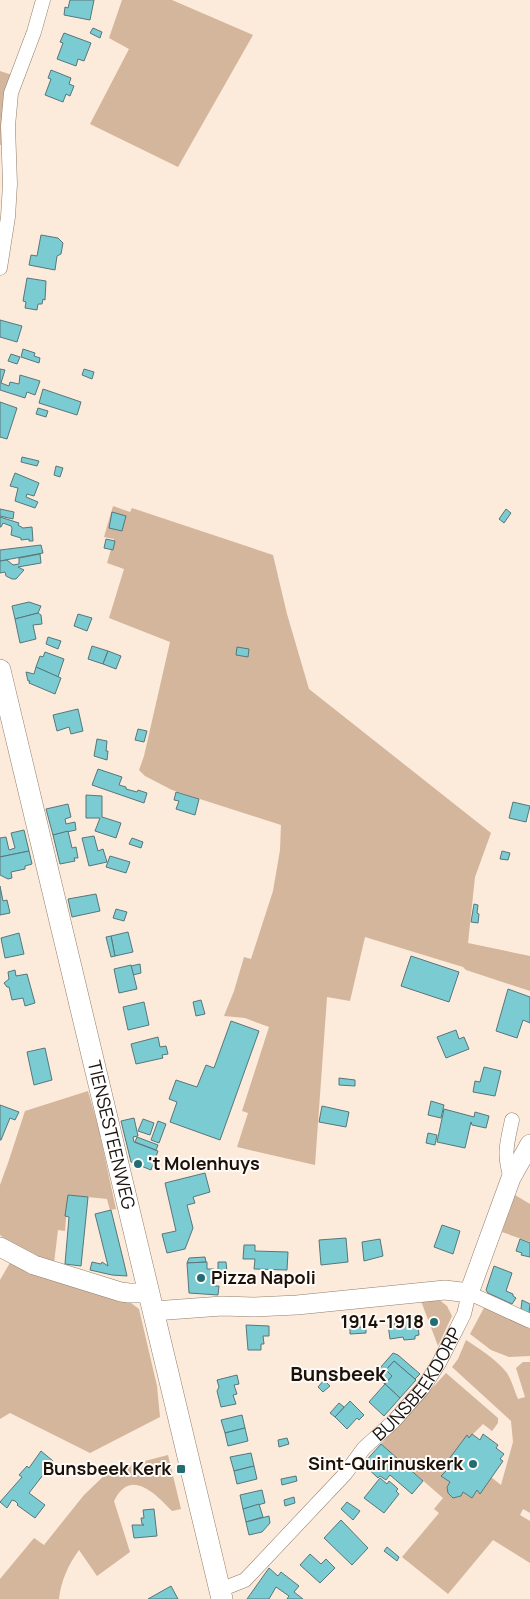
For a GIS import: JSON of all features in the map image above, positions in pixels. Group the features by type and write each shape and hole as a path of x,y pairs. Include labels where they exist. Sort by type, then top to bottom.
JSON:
{"main road":[{"name":"TIENSESTEENWEG","path":"0,670 221,1594"}],"street":[{"path":"0,268 8,217 10,184 8,126 11,93 34,32 43,0"},
{"path":"511,1178 506,1163 506,1146 512,1120"},
{"name":"BUNSBEEKDORP","path":"221,1594 245,1580 345,1474 364,1448 394,1421 423,1388 439,1363 464,1314 469,1293 511,1178 530,1144"},
{"path":"0,1247 34,1266 129,1293 151,1302 254,1307 297,1305 444,1290 469,1293 530,1321"}],"shaded area":[{"path":"122,0 172,0 253,35 178,167 90,124 129,49 109,38"},
{"path":"0,71 12,75 5,144 0,145"},
{"path":"113,506 130,512 132,508 273,555 287,614 309,689 491,833 475,877 468,943 530,956 530,991 466,970 463,967 365,937 350,1001 327,997 315,1165 237,1147 248,1113 242,1111 269,1027 245,1018 224,1016 244,957 251,959 273,891 280,850 281,825 172,790 145,776 139,770 144,756 170,642 109,618 124,569 107,563 114,539 104,537"},
{"path":"88,1091 98,1126 116,1209 110,1210 107,1199 68,1195 65,1231 58,1230 54,1263 19,1250 0,1235 0,1185 25,1111"},
{"path":"515,1195 530,1204 530,1242 502,1232"},
{"path":"11,1261 131,1303 139,1309 157,1386 160,1417 90,1453 10,1413 0,1419 0,1280"},
{"path":"438,1299 447,1306 452,1316 438,1346 421,1301"},
{"path":"485,1306 530,1329 530,1356 509,1357 491,1350 470,1334"},
{"path":"466,1340 503,1368 509,1376 518,1399 525,1397 516,1368 523,1362 530,1362 530,1513 523,1509 520,1515 530,1521 530,1563 493,1540 448,1594 402,1557 439,1513 434,1509 443,1498 381,1444 446,1373 498,1418 498,1423 492,1431 483,1424 469,1438 467,1435 444,1467 448,1469 442,1476 450,1482 447,1487 448,1493 454,1498 461,1496 463,1492 472,1498 477,1490 480,1494 491,1477 501,1485 513,1442 511,1421 452,1367 458,1359"},
{"path":"168,1455 181,1509 172,1511 158,1497 142,1486 127,1486 120,1491 114,1501 130,1552 97,1576 79,1550 66,1573 59,1599 0,1599 0,1579 34,1538 44,1545 84,1495 110,1470"}],"building":[{"path":"70,0 94,0 90,20 64,15 65,7 68,8"},
{"path":"93,28 102,32 100,38 90,33"},
{"path":"64,33 91,43 84,61 78,59 76,66 57,59 63,43 60,42"},
{"path":"51,70 71,78 69,84 74,86 70,96 66,94 63,102 45,95 51,79 48,78"},
{"path":"41,235 58,238 63,243 61,254 57,256 55,270 29,265 31,255 37,256"},
{"path":"27,278 46,281 45,300 43,299 42,304 38,304 37,310 25,308 26,302 23,301"},
{"path":"0,320 22,326 17,342 0,337"},
{"path":"23,349 35,353 34,356 40,358 39,363 21,357"},
{"path":"11,354 20,357 17,364 8,361"},
{"path":"0,369 5,370 1,383 9,386 10,382 19,384 20,375 40,381 35,395 27,392 25,398 0,390"},
{"path":"84,369 94,372 92,379 82,375"},
{"path":"43,389 81,402 77,415 39,403"},
{"path":"0,402 17,408 7,439 0,437"},
{"path":"38,408 48,411 46,417 36,414"},
{"path":"22,457 39,461 37,466 21,462"},
{"path":"56,466 63,468 60,477 54,475"},
{"path":"15,473 39,483 34,496 27,494 26,497 38,502 35,508 15,501 18,488 10,486"},
{"path":"0,509 14,512 13,519 0,516"},
{"path":"506,509 511,513 504,523 499,519"},
{"path":"112,512 126,516 122,531 109,528"},
{"path":"0,517 19,523 18,525 23,528 32,527 33,541 29,541 29,539 21,540 21,538 11,535 11,526 3,523 0,527"},
{"path":"106,539 115,541 113,550 104,548"},
{"path":"41,545 43,553 0,561 0,550"},
{"path":"40,554 41,563 18,567 24,570 16,579 6,576 5,572 0,573 0,561 7,560 13,565 19,564 19,558"},
{"path":"29,602 41,606 38,613 15,619 12,606"},
{"path":"38,613 41,615 42,624 33,625 36,639 20,643 15,619"},
{"path":"78,614 92,618 87,631 74,626"},
{"path":"48,637 61,641 58,649 46,644"},
{"path":"92,646 108,651 103,664 88,659"},
{"path":"237,647 249,649 248,657 236,655"},
{"path":"108,651 121,656 116,669 103,664"},
{"path":"45,652 64,659 58,677 36,667 40,656 43,657"},
{"path":"36,667 61,678 55,694 29,683 26,672 34,674"},
{"path":"78,709 83,731 71,734 69,727 57,731 53,715"},
{"path":"138,729 147,731 144,742 135,740"},
{"path":"97,739 107,741 107,760 94,756"},
{"path":"98,769 122,777 119,785 126,787 126,789 147,793 144,803 92,785"},
{"path":"176,792 199,799 195,815 176,809 179,801 174,800"},
{"path":"86,795 102,796 102,817 121,823 116,838 95,831 100,818 86,818"},
{"path":"513,802 530,806 526,822 509,818"},
{"path":"68,804 71,817 65,819 66,824 75,822 76,830 53,835 46,809"},
{"path":"24,830 29,851 0,857 0,838 6,837 9,850 15,848 11,833"},
{"path":"68,831 72,848 76,847 78,858 74,858 75,861 60,864 53,835"},
{"path":"94,836 98,851 103,849 107,862 89,866 82,838"},
{"path":"132,838 143,842 141,848 129,844"},
{"path":"29,851 32,864 25,866 25,869 11,872 12,878 8,879 0,875 0,857"},
{"path":"502,851 510,853 508,860 500,859"},
{"path":"110,856 130,862 126,873 106,867"},
{"path":"0,886 3,901 7,900 10,913 0,915"},
{"path":"96,894 100,911 72,917 68,899"},
{"path":"474,904 478,905 478,923 471,922"},
{"path":"116,909 127,912 124,921 113,918"},
{"path":"128,932 133,952 115,956 111,936"},
{"path":"19,933 24,954 5,958 1,938"},
{"path":"111,936 115,956 111,957 106,937"},
{"path":"411,956 459,972 449,1002 401,986"},
{"path":"140,964 141,973 133,975 131,966"},
{"path":"131,965 137,989 119,993 114,969"},
{"path":"15,970 16,976 27,974 35,1003 25,1006 23,998 12,1000 9,987 4,983 9,979 8,972"},
{"path":"508,989 530,997 530,1023 523,1020 517,1038 496,1031"},
{"path":"201,1000 205,1014 196,1016 193,1002"},
{"path":"144,1002 149,1025 128,1030 123,1007"},
{"path":"231,1021 259,1031 220,1140 170,1122 177,1102 169,1099 176,1080 197,1087 206,1065 214,1068"},
{"path":"456,1030 459,1039 464,1037 469,1049 446,1058 437,1037"},
{"path":"158,1037 160,1047 166,1046 168,1054 162,1055 163,1058 136,1064 131,1044"},
{"path":"45,1048 52,1080 34,1085 27,1052"},
{"path":"484,1067 501,1071 495,1096 473,1092 475,1081 480,1082"},
{"path":"339,1078 355,1080 355,1086 339,1085"},
{"path":"431,1101 444,1105 441,1118 428,1115"},
{"path":"0,1105 19,1112 15,1120 10,1118 1,1140 0,1140"},
{"path":"322,1106 349,1112 346,1127 319,1122"},
{"path":"444,1109 474,1117 475,1112 489,1116 486,1128 472,1125 471,1122 465,1148 437,1142"},
{"path":"134,1118 138,1136 133,1137 134,1142 158,1151 151,1170 131,1162 121,1121"},
{"path":"143,1119 154,1123 150,1135 138,1131"},
{"path":"158,1121 166,1124 159,1143 151,1140"},
{"path":"428,1133 437,1135 435,1145 426,1143"},
{"path":"137,1137 158,1145 156,1150 135,1142"},
{"path":"205,1173 210,1192 193,1197 195,1203 187,1205 193,1228 185,1249 167,1253 162,1234 176,1231 165,1183"},
{"path":"68,1195 88,1197 81,1266 65,1264 69,1217 65,1216"},
{"path":"111,1210 127,1276 90,1270 92,1262 101,1264 102,1262 108,1266 95,1214"},
{"path":"442,1225 460,1231 453,1254 434,1247"},
{"path":"346,1238 348,1262 321,1265 319,1240"},
{"path":"380,1239 383,1256 364,1261 362,1242"},
{"path":"520,1239 530,1243 530,1257 521,1255 522,1253 516,1251"},
{"path":"244,1245 255,1245 255,1251 288,1252 287,1270 254,1269 255,1259 243,1259"},
{"path":"205,1257 206,1262 187,1263 189,1258"},
{"name":"Pizza Napoli","path":"207,1262 207,1269 214,1269 215,1286 219,1286 218,1295 189,1293 187,1263"},
{"path":"218,1262 226,1262 227,1272 218,1272"},
{"path":"494,1266 512,1273 506,1291 513,1294 516,1298 512,1304 488,1293 486,1290"},
{"path":"522,1300 530,1304 529,1314 521,1309"},
{"path":"417,1316 419,1335 415,1336 415,1339 404,1340 403,1337 390,1339 388,1325 395,1324 395,1318"},
{"path":"246,1325 269,1326 269,1336 263,1336 264,1344 261,1344 261,1350 248,1350"},
{"path":"350,1327 366,1327 366,1333 350,1334"},
{"path":"393,1353 420,1374 415,1379 394,1361 386,1370 392,1376 385,1384 374,1375"},
{"path":"394,1361 416,1380 400,1398 385,1384 392,1376 386,1370"},
{"path":"237,1375 239,1384 234,1385 237,1394 233,1395 236,1404 221,1407 217,1391 219,1387 217,1380"},
{"path":"324,1380 330,1386 323,1392 318,1387"},
{"path":"385,1384 400,1398 384,1416 369,1402"},
{"path":"350,1401 364,1415 359,1420 357,1418 347,1429 335,1417"},
{"path":"339,1403 344,1407 335,1417 330,1413"},
{"path":"242,1415 245,1428 225,1433 221,1420"},
{"path":"245,1428 248,1441 228,1446 225,1433"},
{"name":"Sint-Quirinuskerk","path":"472,1434 480,1440 483,1434 498,1445 496,1448 504,1454 500,1459 503,1461 480,1494 477,1490 472,1498 463,1492 461,1496 453,1498 448,1493 447,1487 450,1482 441,1476 448,1469 443,1467 467,1435 469,1438"},
{"path":"287,1438 289,1444 279,1447 278,1440"},
{"path":"381,1444 423,1481 412,1494 390,1475 386,1480 380,1476 378,1478 363,1464"},
{"path":"41,1451 53,1461 51,1464 54,1466 45,1477 43,1475 29,1493 45,1505 35,1518 17,1505 15,1501 12,1500 7,1508 0,1502 22,1477 19,1475 27,1466 29,1468"},
{"path":"251,1453 254,1466 234,1471 230,1457"},
{"path":"254,1466 257,1479 237,1484 234,1471"},
{"path":"296,1476 297,1481 282,1485 281,1479"},
{"path":"380,1478 387,1484 389,1481 395,1486 399,1494 384,1513 364,1498"},
{"path":"262,1490 265,1503 243,1509 240,1495"},
{"path":"294,1497 295,1503 285,1506 284,1500"},
{"path":"347,1502 360,1511 353,1520 341,1509"},
{"path":"259,1504 263,1517 246,1522 243,1509"},
{"path":"154,1509 157,1536 134,1538 132,1525 144,1525 141,1518 144,1518 143,1510"},
{"path":"269,1516 270,1523 262,1532 249,1535 246,1522"},
{"path":"341,1520 368,1548 352,1565 324,1538"},
{"path":"387,1547 399,1557 397,1561 384,1551"},
{"path":"310,1554 321,1564 326,1559 335,1568 320,1583 300,1565"},
{"path":"269,1568 278,1576 281,1572 299,1586 294,1592 303,1599 287,1599 289,1596 276,1587 269,1599 247,1599"},
{"path":"171,1586 178,1599 148,1599"}],"place":[{"name":"'t Molenhuys","path":"138,1164"},
{"name":"Pizza Napoli","path":"201,1278"},
{"name":"1914-1918","path":"434,1322"},
{"name":"Sint-Quirinuskerk","path":"473,1464"},
{"name":"Bunsbeek Kerk","path":"181,1469"}],"district":[{"name":"Bunsbeek","path":"338,1374"}]}
